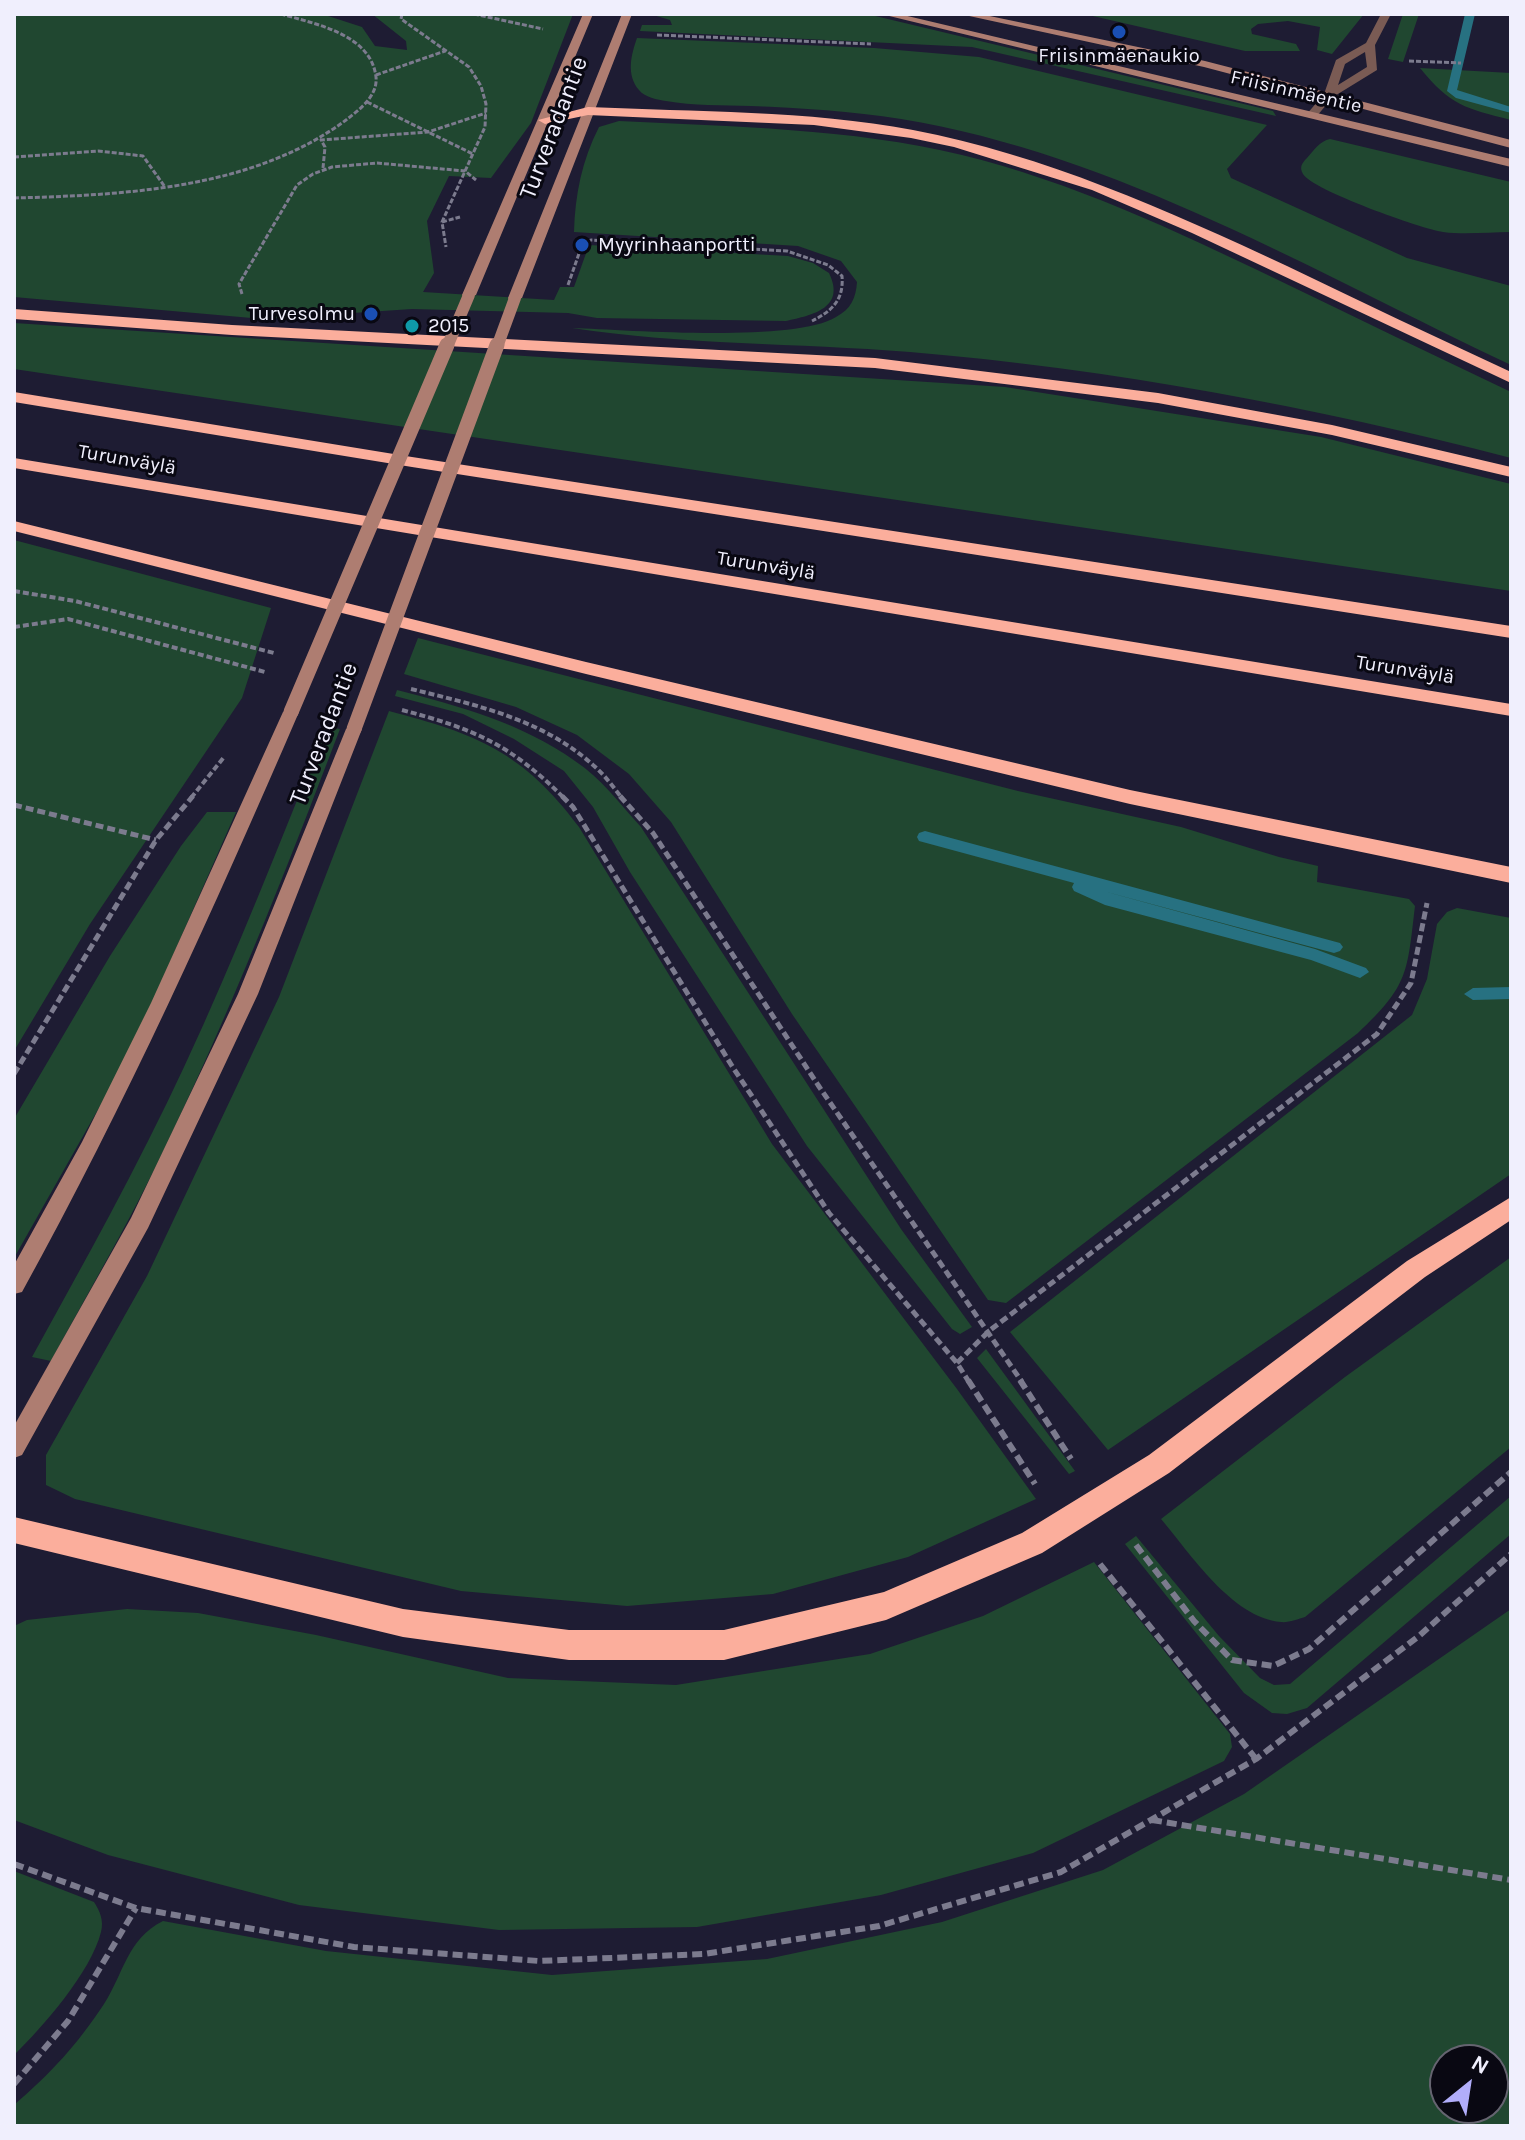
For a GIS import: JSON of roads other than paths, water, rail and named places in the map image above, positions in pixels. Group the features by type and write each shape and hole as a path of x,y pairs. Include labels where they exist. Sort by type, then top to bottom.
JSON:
{"highway":[{"path":"545,120 588,111 814,121 911,134 1017,160 1097,187 1197,230 1511,378"},
{"path":"14,314 232,330 891,364 1158,398 1332,430 1511,472"},
{"name":"Turunväylä","path":"14,397 412,462 1511,632"},
{"name":"Turunväylä","path":"14,463 1511,710"},
{"path":"14,526 586,668 1130,797 1511,875"},
{"path":"14,1530 403,1623 569,1645 724,1645 886,1606 1032,1543 1159,1464 1416,1269 1511,1207"}],"main road":[{"name":"Turveradantie","path":"14,1285 72,1185 174,980 588,14"},
{"name":"Turveradantie","path":"14,1448 140,1222 248,994 354,729 515,298 627,14"},
{"name":"Friisinmäentie","path":"886,14 1511,163"},
{"name":"Friisinmäentie","path":"965,14 1123,45 1329,95 1511,144"}],"street":[{"path":"1329,95 1340,62 1370,45 1386,14"},
{"path":"1312,115 1329,95 1373,68 1370,45"}],"waterway":[{"path":"1470,14 1452,91 1511,110"},
{"path":"925,837 1334,947"},
{"path":"1080,887 1111,901 1315,955 1360,972"},
{"path":"1473,994 1511,993"}],"place":[{"name":"Friisinmäenaukio","path":"1119,32"},
{"name":"Myyrinhaanportti","path":"582,245"},
{"name":"Turvesolmu","path":"371,314"},
{"name":"2015","path":"412,326"}]}
